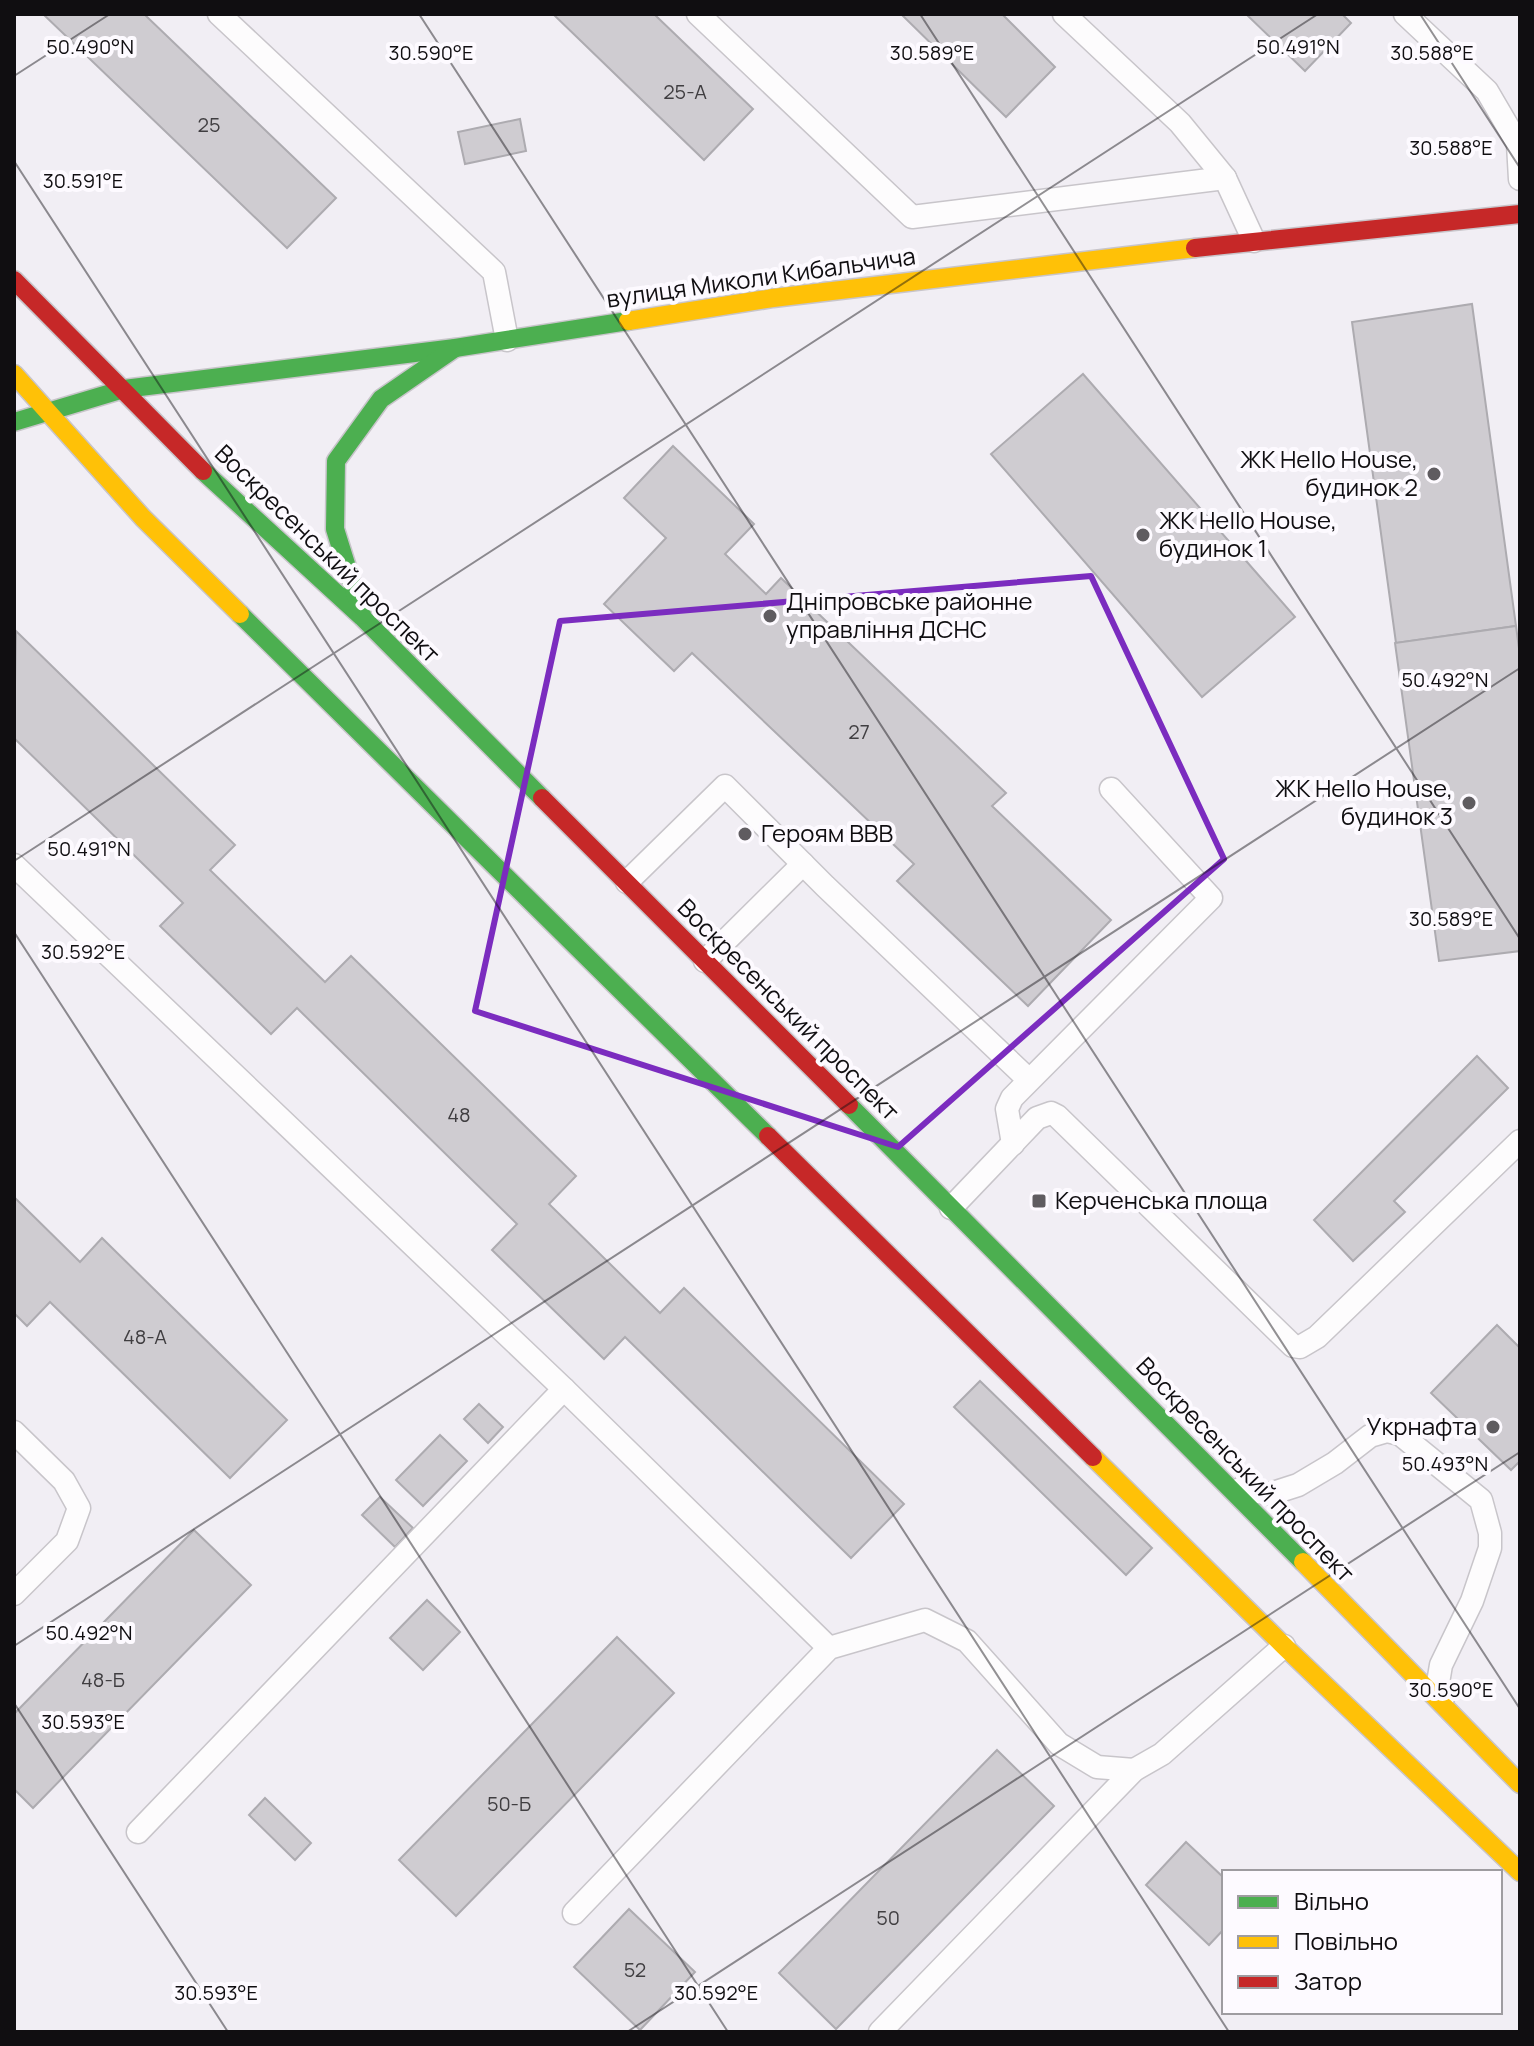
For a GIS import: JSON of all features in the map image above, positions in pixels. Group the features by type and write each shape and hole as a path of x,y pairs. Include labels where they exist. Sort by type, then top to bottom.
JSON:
{"main road":[{"name":"вулиця Миколи Кибальчича","path":"14,422 124,389 455,348 773,298 1254,241 1520,214"},
{"name":"Воскресенський проспект","path":"14,280 215,483 362,617 1230,1487 1449,1714 1515,1768"},
{"path":"362,617 335,529 336,461 381,399 455,348"},
{"path":"14,374 143,518 1284,1646 1520,1872"}],"lane":[{"path":"219,14 494,272 507,340"},
{"path":"698,14 912,217 1225,178"},
{"path":"1064,14 1180,123 1225,178 1254,241"},
{"path":"1405,14 1487,91 1518,144 1520,179"},
{"path":"627,882 725,786 1029,1080"},
{"path":"1013,1144 1007,1109 1012,1098 1211,898 1111,789"},
{"path":"705,961 803,864"},
{"path":"14,865 564,1389 829,1648"},
{"path":"951,1208 1037,1118 1051,1113 1293,1346 1300,1347 1317,1337 1520,1141"},
{"path":"138,1832 564,1389"},
{"path":"1230,1487 1270,1494 1298,1485 1335,1463 1370,1436 1387,1431 1400,1434 1481,1500 1490,1533 1490,1548 1472,1601 1441,1665 1438,1683 1449,1714"},
{"path":"14,1432 64,1481 79,1508 67,1541 14,1594"},
{"path":"574,1913 829,1648 925,1620 967,1641 1059,1744 1097,1767 1134,1770"},
{"path":"880,2032 1134,1770 1162,1754 1284,1646"}],"highlighted area":[{"path":"1091,576 1224,859 898,1147 475,1011 560,621"}],"building":[{"path":"43,14 144,14 336,198 287,248"},
{"path":"553,14 654,14 753,109 704,160"},
{"path":"901,14 1002,14 1055,67 1006,117"},
{"path":"1246,14 1342,14 1351,23 1305,71"},
{"path":"520,119 526,151 465,164 458,132"},
{"name":"ЖК Hello House, будинок 2","path":"1472,304 1516,626 1396,643 1352,322"},
{"name":"ЖК Hello House, будинок 1","path":"1083,374 1295,617 1202,697 991,454"},
{"path":"673,446 754,524 725,554 766,594 781,578 1006,793 992,806 1111,920 1028,1006 897,881 914,864 692,653 674,671 604,604 666,538 624,498"},
{"name":"ЖК Hello House, будинок 3","path":"1516,626 1520,656 1520,951 1439,961 1395,643"},
{"path":"16,631 235,845 210,870 325,982 351,956 576,1176 549,1204 660,1313 684,1288 904,1504 851,1558 625,1337 604,1359 492,1250 517,1224 297,1008 271,1034 160,926 183,903 14,738"},
{"path":"1477,1056 1508,1088 1394,1201 1405,1212 1353,1261 1314,1220"},
{"path":"14,1197 80,1262 102,1238 287,1420 230,1478 50,1302 27,1326 14,1313"},
{"name":"Укрнафта","path":"1497,1325 1520,1348 1520,1461 1511,1470 1431,1393"},
{"path":"980,1381 1152,1548 1126,1575 954,1407"},
{"path":"479,1404 503,1427 488,1443 464,1419"},
{"path":"440,1435 467,1461 423,1506 396,1480"},
{"path":"380,1497 413,1528 395,1547 362,1515"},
{"path":"194,1530 251,1585 33,1808 14,1789 14,1714"},
{"path":"427,1600 460,1632 423,1670 390,1638"},
{"path":"617,1637 674,1693 456,1916 399,1860"},
{"path":"997,1750 1054,1806 836,2029 779,1973"},
{"path":"265,1798 311,1843 295,1860 249,1815"},
{"path":"1186,1842 1222,1876 1222,1931 1209,1945 1146,1885"},
{"path":"629,1909 695,1972 640,2030 574,1967"}],"traffic: fast":[{"path":"14,422 124,389 455,348 628,321"},
{"path":"362,615 335,529 336,461 381,399 455,348"},
{"path":"203,471 362,617 542,798"},
{"path":"240,614 768,1136"},
{"path":"849,1105 1303,1562"}],"traffic: slow":[{"path":"628,321 773,298 1195,248"},
{"path":"14,374 143,518 240,614"},
{"path":"1093,1457 1284,1646 1520,1872"},
{"path":"1303,1562 1520,1784"}],"traffic: jam":[{"path":"1195,248 1520,214"},
{"path":"14,280 203,471"},
{"path":"542,798 849,1105"},
{"path":"768,1136 1093,1457"}],"place":[{"name":"ЖК Hello House, будинок 2","path":"1434,474"},
{"name":"ЖК Hello House, будинок 1","path":"1143,535"},
{"name":"Дніпровське районне управління ДСНС","path":"770,616"},
{"name":"ЖК Hello House, будинок 3","path":"1469,803"},
{"name":"Героям ВВВ","path":"745,834"},
{"name":"Керченська площа","path":"1039,1201"},
{"name":"Укрнафта","path":"1493,1427"}]}
